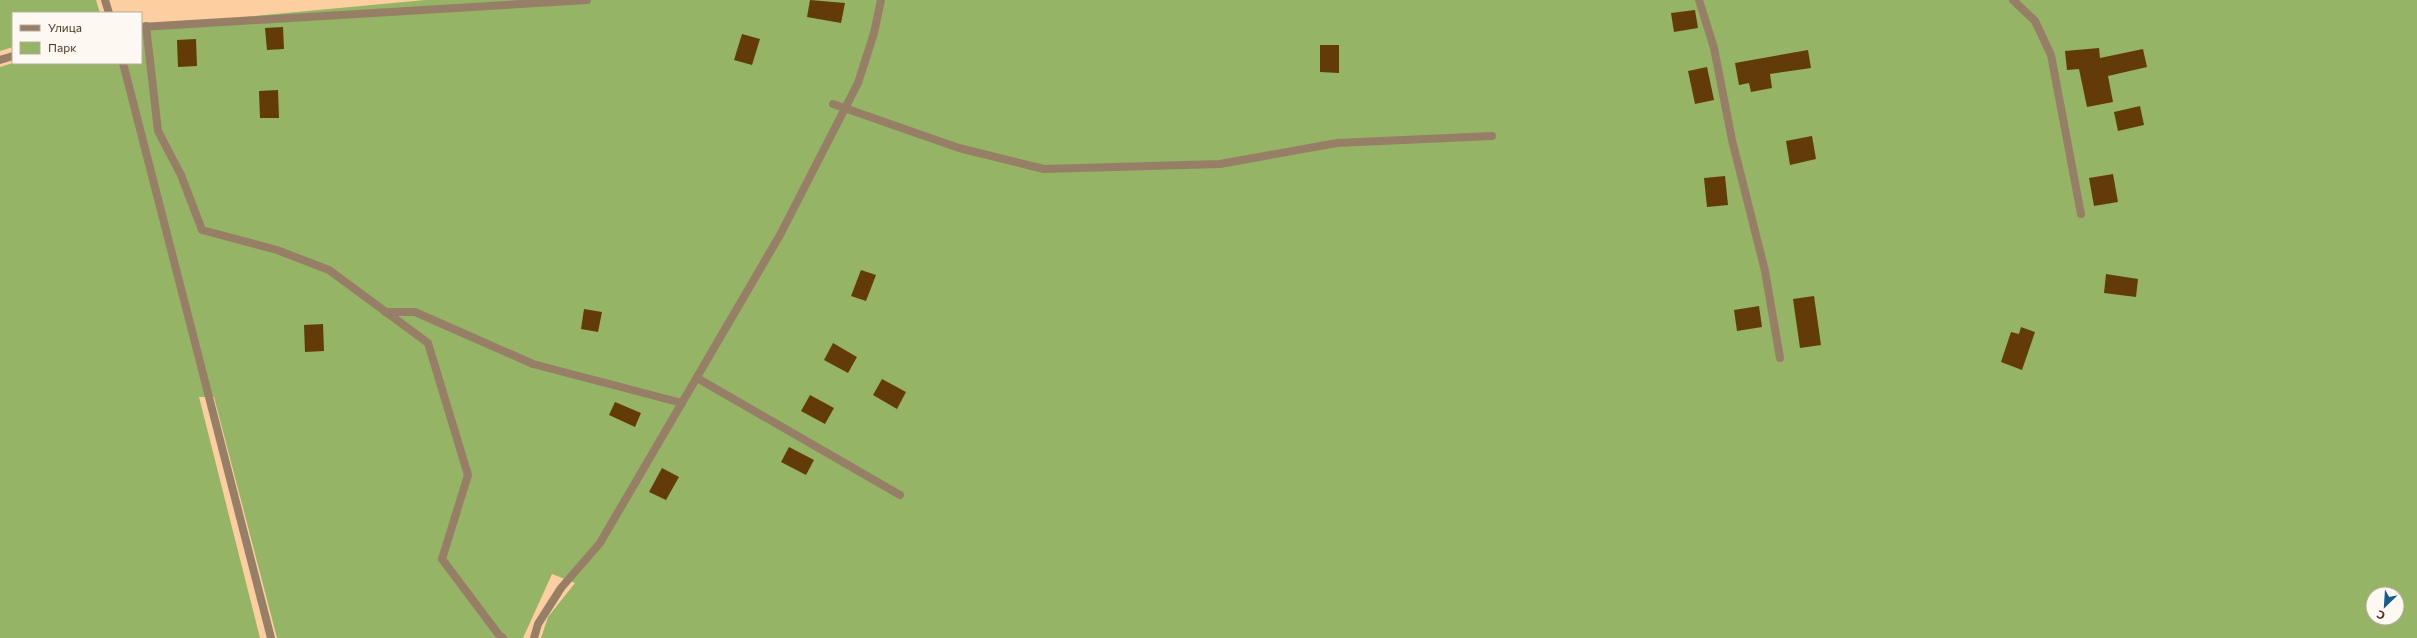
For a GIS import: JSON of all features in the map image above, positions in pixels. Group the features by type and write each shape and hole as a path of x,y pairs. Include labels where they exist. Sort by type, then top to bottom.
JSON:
{"street":[{"path":"105,0 109,12"},
{"path":"503,638 499,635 442,559 468,475 428,343 329,270 277,250 202,230 181,175 158,131 144,26 586,0"},
{"path":"534,638 538,624 561,588 600,542 780,235 858,83 874,33 881,0"},
{"path":"1699,0 1714,48 1732,140 1765,271 1780,358"},
{"path":"2013,0 2034,21 2051,55 2081,214"},
{"path":"0,60 12,56"},
{"path":"123,64 271,638"},
{"path":"833,104 959,148 1044,169 1220,164 1337,143 1492,136"},
{"path":"386,312 415,312 533,364 682,403"},
{"path":"696,378 900,495"}],"green space":[{"path":"0,0 96,0 100,12 12,12 12,47 0,51"},
{"path":"425,0 2417,0 2417,638 541,638 548,617 575,583 552,574 523,638 277,638 214,397 199,397 260,638 0,638 0,67 12,63 142,64 142,29 149,26"}],"building":[{"path":"810,0 845,3 841,23 807,17"},
{"path":"1695,10 1698,28 1674,32 1671,13"},
{"path":"283,27 284,49 267,50 265,28"},
{"path":"742,34 760,39 752,65 734,60"},
{"path":"196,39 197,66 178,67 177,40"},
{"path":"1320,45 1339,45 1339,73 1320,72"},
{"path":"2099,48 2100,58 2143,49 2147,67 2108,76 2113,102 2087,107 2079,69 2067,70 2065,51"},
{"path":"1808,50 1811,68 1770,74 1772,88 1751,92 1749,83 1739,85 1735,63"},
{"path":"1707,67 1714,100 1695,104 1688,71"},
{"path":"278,90 279,118 260,118 259,91"},
{"path":"2140,106 2144,125 2118,131 2114,112"},
{"path":"1812,136 1816,159 1790,165 1786,141"},
{"path":"2113,174 2118,202 2094,206 2089,178"},
{"path":"1725,176 1728,205 1707,207 1704,178"},
{"path":"861,270 876,275 866,301 851,296"},
{"path":"2106,274 2138,279 2136,297 2104,293"},
{"path":"1814,296 1821,345 1800,348 1793,299"},
{"path":"1759,306 1762,327 1737,331 1734,310"},
{"path":"584,309 602,312 598,332 581,329"},
{"path":"323,324 324,351 305,352 304,325"},
{"path":"2021,327 2035,332 2022,370 2001,362 2011,332 2019,334"},
{"path":"833,343 857,357 848,373 824,360"},
{"path":"882,379 906,392 897,409 873,395"},
{"path":"810,395 834,408 825,424 801,411"},
{"path":"615,402 641,413 635,427 609,415"},
{"path":"789,447 814,460 806,475 781,462"},
{"path":"662,468 679,477 666,500 649,492"}]}
